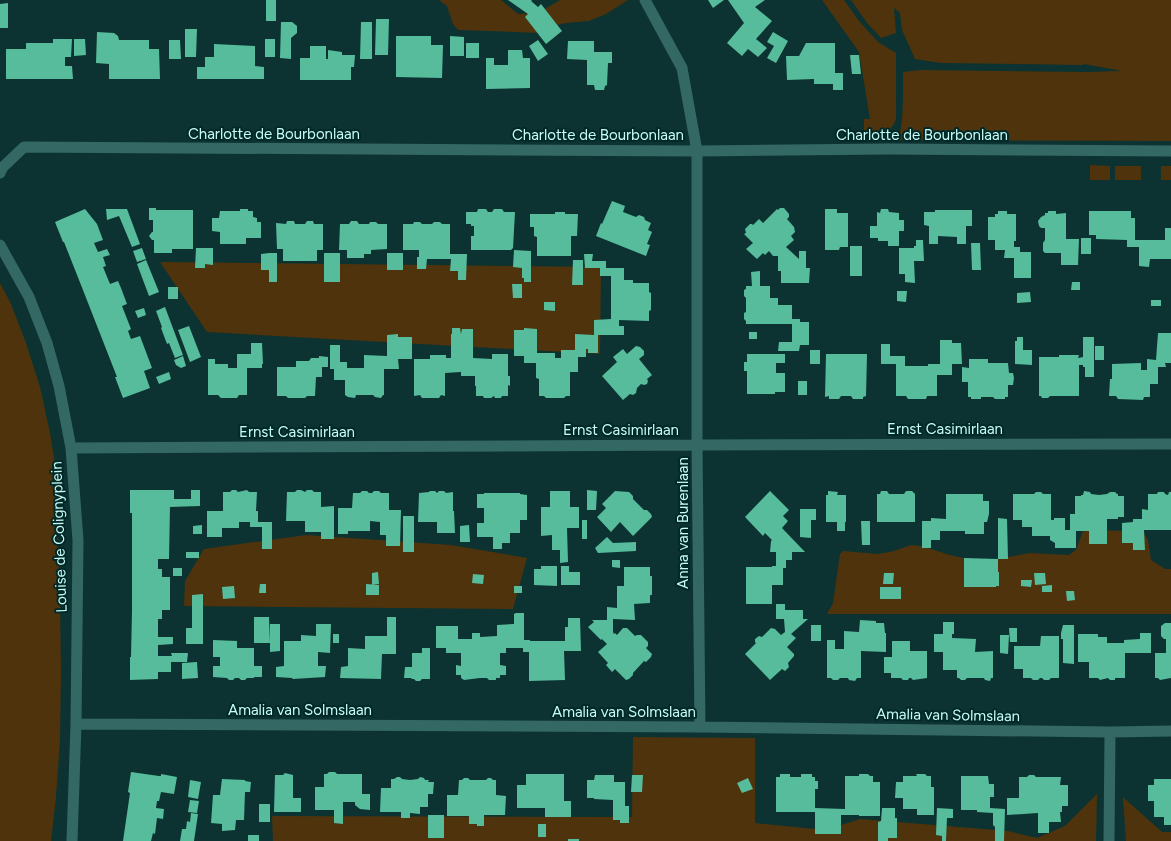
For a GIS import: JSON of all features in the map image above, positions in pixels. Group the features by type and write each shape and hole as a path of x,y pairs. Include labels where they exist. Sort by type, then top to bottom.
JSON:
{"street":[{"name":"Anna van Burenlaan","path":"645,0 682,68 697,151 697,445 700,727"},
{"name":"Charlotte de Bourbonlaan","path":"0,173 3,167 24,147 697,151 1171,151"},
{"name":"Louise de Colignyplein","path":"0,245 29,297 47,343 71,448 78,540 76,724 72,841"},
{"name":"Ernst Casimirlaan","path":"71,448 1171,444"},
{"name":"Amalia van Solmslaan","path":"76,724 700,727 1110,732 1171,731"},
{"path":"1109,841 1110,732"}],"shaded area":[{"path":"439,0 501,0 518,14 538,13 560,0 628,0 606,14 589,21 557,25 542,33 458,30 453,24 447,6"},
{"path":"822,0 844,0 859,21 878,42 896,53 896,119 891,128 884,133 866,135 864,132 864,119 870,119 859,52"},
{"path":"851,0 1171,0 1171,141 892,140 896,139 900,133 903,106 903,72 921,70 1122,71 1084,64 941,63 915,59 902,30 900,13 894,8 896,33 881,38 867,23"},
{"path":"1090,165 1110,166 1110,180 1090,180"},
{"path":"1115,166 1141,166 1141,180 1115,180"},
{"path":"1161,166 1171,166 1171,180 1161,180"},
{"path":"160,262 601,267 600,354 207,332"},
{"path":"0,283 11,304 26,343 40,387 56,470 61,672 60,740 51,841 0,841"},
{"path":"1100,530 1143,532 1148,540 1151,560 1165,569 1171,569 1171,614 827,614 833,603 840,554 843,551 878,554 894,551 911,545 921,546 967,559 986,561 1030,553 1069,555 1076,550 1083,531"},
{"path":"306,535 451,545 527,558 513,609 184,606 185,581 204,549"},
{"path":"633,737 755,738 755,823 826,830 860,819 1008,831 1037,838 1065,826 1097,794 1096,841 273,841 272,816 632,817"},
{"path":"1123,797 1162,832 1171,832 1171,841 1126,841"}],"building":[{"path":"266,0 276,0 276,21 266,21"},
{"path":"508,0 532,0 531,1 538,7 541,4 562,31 546,44 525,17 528,14"},
{"path":"708,0 724,0 713,8"},
{"path":"728,0 765,0 755,7 772,21 756,39 767,48 758,57 748,49 742,56 727,43 744,23"},
{"path":"8,3 8,28 0,28 0,4"},
{"path":"376,19 389,19 388,55 375,55"},
{"path":"281,22 292,22 297,26 297,33 291,38 291,59 280,58"},
{"path":"361,22 372,22 372,59 360,59"},
{"path":"185,29 197,29 196,57 185,57"},
{"path":"97,32 114,33 118,36 119,40 149,40 149,49 159,49 160,79 109,79 109,64 96,63"},
{"path":"773,32 788,41 776,63 767,58 774,46 767,42"},
{"path":"396,36 431,36 431,45 443,45 442,78 396,77"},
{"path":"450,36 464,37 464,56 450,56"},
{"path":"53,39 72,39 71,57 65,57 65,66 72,66 73,79 6,79 6,49 26,49 26,43 53,43"},
{"path":"74,39 85,39 86,55 74,56"},
{"path":"265,39 275,39 275,57 265,57"},
{"path":"169,40 180,40 181,59 169,59"},
{"path":"538,40 548,54 538,61 529,46"},
{"path":"568,41 594,41 594,52 612,52 612,63 608,63 607,85 605,86 604,90 595,90 594,85 587,85 587,60 567,59"},
{"path":"466,43 479,43 479,58 466,58"},
{"path":"806,43 835,43 835,73 843,73 843,90 833,90 833,84 814,84 814,79 787,80 786,56 799,56"},
{"path":"214,44 255,46 255,66 264,67 264,79 197,79 197,67 205,67 205,57 214,57"},
{"path":"310,46 326,46 326,59 328,59 328,50 342,52 342,55 355,55 354,67 351,67 351,80 300,80 300,58 310,58"},
{"path":"508,50 522,50 523,58 530,58 530,88 486,89 486,58 494,58 494,65 508,65"},
{"path":"850,55 859,55 861,74 852,74"},
{"path":"612,201 625,206 623,212 636,217 639,215 651,223 648,230 652,232 647,244 650,245 646,256 596,236"},
{"path":"149,208 156,208 156,210 193,210 193,249 172,249 172,253 154,253 154,240 152,240 149,236 153,232 153,220 149,220"},
{"path":"780,208 784,208 789,214 787,219 794,227 795,232 791,236 794,240 786,247 799,259 799,251 806,251 806,268 810,268 809,283 781,283 781,271 778,271 778,256 773,256 769,251 765,255 763,253 757,259 746,249 753,243 744,234 746,233 745,229 750,224 753,225 759,219 763,223 777,209 778,210"},
{"path":"85,209 97,224 103,240 94,243 98,252 107,249 110,255 103,257 106,266 103,267 110,284 118,281 121,288 127,304 122,306 131,329 128,331 131,339 140,336 152,368 144,371 150,388 123,398 115,377 117,377 55,222"},
{"path":"106,209 127,209 140,244 132,247 119,216 107,220"},
{"path":"240,209 248,209 248,211 253,211 253,217 257,218 257,222 261,222 261,238 246,238 246,244 220,244 220,232 212,231 212,218 219,218 220,211 240,211"},
{"path":"478,209 486,209 488,212 492,212 494,209 502,209 504,212 515,212 513,248 511,250 471,250 471,236 474,236 474,226 471,226 471,224 466,224 466,212 477,212"},
{"path":"825,209 837,209 837,213 848,213 848,247 840,247 839,250 825,250"},
{"path":"881,209 888,209 889,212 899,213 899,220 904,220 904,231 899,231 899,246 888,246 888,241 878,241 878,238 870,238 870,226 877,226 877,212 880,213"},
{"path":"935,210 972,210 972,226 966,226 966,244 957,244 957,237 938,236 938,244 929,244 929,226 924,225 924,212 935,212"},
{"path":"998,211 1007,211 1007,214 1016,214 1016,241 1014,241 1014,247 1020,247 1020,252 1031,252 1031,278 1014,278 1014,258 1004,258 1005,250 995,250 995,240 988,240 988,217 995,217 995,214 998,214"},
{"path":"1048,211 1056,211 1056,214 1066,213 1066,239 1079,239 1078,265 1061,265 1061,253 1045,253 1043,251 1045,228 1041,228 1039,226 1038,221 1045,215 1045,213 1048,213"},
{"path":"1089,211 1131,211 1131,218 1135,218 1135,240 1165,240 1165,228 1171,228 1171,259 1150,259 1149,267 1139,266 1139,247 1127,247 1127,240 1096,239 1096,235 1089,235"},
{"path":"555,212 578,214 577,236 571,236 571,256 537,256 537,237 534,236 534,227 530,227 530,214 555,214"},
{"path":"287,221 294,221 295,224 305,224 307,221 313,221 314,224 323,224 323,250 317,250 317,261 283,261 283,249 277,249 276,223 286,224"},
{"path":"351,221 357,221 359,224 376,222 378,224 387,224 387,249 371,250 371,254 364,254 364,258 347,258 347,250 339,250 340,224 349,224"},
{"path":"414,222 420,222 422,224 440,222 442,224 450,224 450,254 467,254 466,280 458,280 458,271 450,271 451,259 427,259 426,269 417,269 417,257 419,257 419,250 403,250 403,224 413,224"},
{"path":"1081,238 1091,238 1091,254 1081,254"},
{"path":"916,240 923,240 924,261 914,261 915,283 905,282 905,274 899,274 899,248 914,248 914,246 916,246"},
{"path":"971,243 980,243 981,270 972,270"},
{"path":"850,246 862,246 862,276 850,276"},
{"path":"142,248 146,259 137,262 133,251"},
{"path":"196,248 213,248 213,265 205,264 205,268 195,268"},
{"path":"514,250 531,251 531,282 524,282 524,278 522,278 522,268 513,267"},
{"path":"277,253 277,282 269,282 269,270 261,270 261,254"},
{"path":"324,253 340,253 340,282 324,282"},
{"path":"387,253 403,253 403,270 387,270"},
{"path":"584,254 593,254 592,261 606,261 606,268 624,268 624,280 633,280 633,283 649,283 649,292 651,293 651,310 649,311 649,321 619,320 619,326 624,326 624,335 598,335 598,353 588,353 588,349 586,349 586,357 578,357 578,372 570,372 570,396 566,396 564,398 546,398 544,396 539,396 539,379 536,378 536,363 524,363 524,356 514,356 514,330 524,330 524,328 537,329 537,353 555,353 555,358 561,358 561,350 575,350 575,334 594,335 594,320 611,319 611,276 600,276 600,268 585,268"},
{"path":"146,260 159,292 149,296 137,264"},
{"path":"573,260 583,260 583,285 572,285"},
{"path":"760,271 760,286 770,286 770,298 778,298 778,305 792,305 792,319 800,319 800,322 809,322 809,345 800,345 799,351 778,351 779,342 792,342 792,324 746,324 744,319 744,313 746,312 746,298 744,296 744,290 746,289 746,286 752,286 751,272"},
{"path":"1072,282 1080,282 1080,290 1071,290"},
{"path":"512,284 522,284 522,298 513,298"},
{"path":"168,287 178,287 178,299 168,299"},
{"path":"897,291 907,291 906,302 897,301"},
{"path":"1030,292 1031,302 1017,303 1017,293"},
{"path":"1151,300 1161,300 1161,306 1151,306"},
{"path":"544,302 555,302 555,311 544,310"},
{"path":"165,307 183,355 175,358 169,343 167,344 156,311"},
{"path":"144,308 146,315 138,318 135,311"},
{"path":"189,326 201,357 190,362 178,330"},
{"path":"452,328 460,328 461,334 462,329 473,329 473,358 492,359 492,354 508,354 508,376 510,376 510,386 508,385 508,396 502,396 501,398 495,398 494,396 491,398 484,398 483,396 476,396 475,376 461,376 461,372 445,373 445,396 441,395 439,398 422,398 420,395 414,396 414,359 430,359 430,355 446,355 446,358 451,358"},
{"path":"749,332 757,332 757,339 749,339"},
{"path":"1158,333 1171,333 1171,363 1165,363 1166,367 1158,367 1158,384 1150,384 1150,397 1144,397 1143,400 1118,399 1116,396 1109,396 1110,379 1112,379 1112,364 1141,363 1141,370 1147,370 1147,359 1156,360"},
{"path":"398,334 398,337 412,337 412,359 398,359 399,369 384,369 384,395 381,398 373,395 356,395 355,398 345,395 345,380 334,380 334,369 330,369 330,345 340,345 340,362 347,362 347,368 364,368 364,355 387,356 387,335"},
{"path":"1017,337 1023,337 1023,350 1032,350 1032,365 1015,364 1015,341 1017,341"},
{"path":"1083,337 1094,337 1094,377 1085,377 1085,367 1083,367 1083,365 1079,365 1079,396 1050,396 1048,398 1042,398 1039,396 1039,357 1079,355 1078,358 1083,357"},
{"path":"940,340 952,340 952,343 961,343 962,364 952,364 952,375 937,375 937,396 927,396 926,399 908,399 906,396 896,396 896,364 881,364 881,344 890,344 890,356 905,356 905,366 928,366 928,364 940,364"},
{"path":"251,343 262,343 263,364 262,368 247,368 247,395 239,395 237,398 221,398 218,395 208,395 208,359 215,359 215,364 228,364 228,368 237,368 237,354 251,354"},
{"path":"636,346 640,347 644,351 644,355 639,359 652,375 647,379 647,384 641,384 637,388 636,393 633,395 630,394 623,400 602,376 617,362 613,357 623,349 627,354"},
{"path":"1095,346 1104,346 1104,360 1095,360"},
{"path":"810,350 820,350 820,364 810,364"},
{"path":"747,354 785,354 785,363 776,363 776,373 785,373 785,392 775,392 775,394 747,394 747,371 744,371 744,362 747,362"},
{"path":"826,354 867,354 866,396 863,397 863,399 853,399 851,396 841,396 839,399 829,399 829,396 825,397"},
{"path":"183,356 186,366 181,368 176,365 174,360"},
{"path":"319,356 328,357 328,367 322,367 322,377 316,377 315,396 307,396 305,398 288,398 286,396 277,396 277,367 296,367 296,361 309,361 311,358 319,358"},
{"path":"969,359 988,359 988,363 1008,363 1009,373 1013,373 1014,378 1013,385 1008,385 1008,397 1005,397 1005,399 981,397 981,399 971,399 971,397 968,397 968,382 962,382 962,367 969,368"},
{"path":"169,372 171,379 159,384 156,377"},
{"path":"798,381 807,381 807,395 798,395"},
{"path":"130,490 174,490 174,499 191,499 191,490 200,490 200,506 170,507 169,559 158,559 158,569 162,569 162,577 170,577 170,610 162,610 162,619 158,619 158,637 173,637 173,644 158,645 158,656 172,656 171,653 188,653 187,662 171,662 171,672 158,672 158,679 130,680 132,513 130,513"},
{"path":"232,490 236,490 238,492 247,490 249,492 257,492 256,511 258,511 258,522 272,522 272,549 262,549 262,527 250,527 250,522 239,522 239,528 222,528 222,537 207,537 207,511 223,511 223,492 230,492"},
{"path":"297,490 305,492 307,490 312,490 314,492 321,492 321,507 334,506 334,539 321,539 321,532 305,532 305,521 286,521 287,492 295,492"},
{"path":"587,490 597,491 596,510 587,510"},
{"path":"362,491 367,491 369,493 379,491 381,493 389,493 389,510 401,510 400,546 386,546 386,535 380,535 380,522 370,521 370,531 348,531 348,534 338,534 338,508 352,508 353,493 360,493"},
{"path":"435,491 437,493 439,491 444,491 446,493 453,492 455,533 437,533 437,522 418,522 419,493"},
{"path":"550,491 570,491 570,507 579,507 579,528 567,528 568,562 560,563 560,550 552,550 552,535 541,536 541,507 550,507"},
{"path":"615,491 629,492 633,496 633,499 644,510 647,510 651,514 652,517 633,536 620,522 611,532 597,517 606,508 602,504"},
{"path":"770,491 789,510 783,516 788,521 782,528 805,552 792,552 792,560 786,560 786,568 783,568 783,585 772,585 772,604 746,604 746,567 776,566 776,552 770,552 772,540 765,533 763,536 745,517"},
{"path":"828,491 838,492 837,495 846,495 845,531 837,531 837,522 826,522 826,495 828,495"},
{"path":"881,491 887,491 889,494 904,494 906,491 912,491 915,494 915,522 877,522 877,494 880,494"},
{"path":"1084,491 1099,495 1115,492 1118,496 1124,496 1124,517 1118,517 1118,519 1107,519 1107,544 1089,544 1089,531 1076,531 1076,548 1055,548 1055,543 1050,540 1050,536 1032,536 1032,527 1022,527 1022,520 1013,520 1013,494 1034,494 1036,492 1041,492 1043,494 1051,494 1051,520 1054,520 1054,518 1065,518 1065,530 1070,530 1070,514 1075,514 1075,496 1083,495"},
{"path":"1158,492 1164,492 1168,495 1169,492 1171,492 1171,530 1144,530 1145,550 1133,550 1133,543 1122,543 1122,523 1133,522 1133,519 1142,519 1142,509 1148,510 1148,494 1157,494"},
{"path":"520,493 527,495 527,520 520,520 520,533 510,533 510,543 502,543 502,549 493,549 493,537 477,537 477,523 484,523 484,508 477,508 477,494"},
{"path":"946,494 983,494 983,501 989,501 989,514 987,522 984,522 984,534 965,534 965,531 940,531 940,540 931,540 931,548 922,548 922,521 931,521 931,518 946,519"},
{"path":"800,509 816,509 816,520 811,520 811,538 800,537"},
{"path":"403,516 414,516 414,552 403,552"},
{"path":"998,518 1007,519 1008,559 998,559"},
{"path":"582,520 587,520 587,539 582,539"},
{"path":"861,521 870,521 870,545 862,545"},
{"path":"202,525 202,534 193,534 193,526"},
{"path":"469,525 470,542 460,542 460,526"},
{"path":"607,537 613,543 636,542 636,551 598,553 595,548"},
{"path":"186,552 199,552 199,558 186,558"},
{"path":"964,558 998,559 999,586 964,587"},
{"path":"612,560 620,560 620,568 612,567"},
{"path":"541,566 557,566 557,586 534,585 534,569 541,569"},
{"path":"561,566 569,566 569,572 580,572 580,585 561,585"},
{"path":"624,567 650,567 650,576 652,576 652,595 650,595 650,603 634,604 635,620 613,619 614,634 615,633 617,635 623,628 627,628 635,636 641,635 648,642 648,646 646,648 652,654 651,657 646,662 644,661 629,679 626,680 615,669 612,672 606,665 608,663 598,652 607,644 588,627 594,622 592,620 607,620 607,607 617,608 617,586 624,586"},
{"path":"173,568 182,568 182,576 173,576"},
{"path":"378,572 379,584 372,585 372,573"},
{"path":"884,573 894,573 893,584 883,584"},
{"path":"1034,573 1045,573 1046,584 1035,585"},
{"path":"473,574 484,575 483,584 472,583"},
{"path":"1021,580 1032,580 1031,587 1021,586"},
{"path":"260,584 266,584 266,593 259,593"},
{"path":"366,584 379,585 379,595 366,595"},
{"path":"1052,585 1052,592 1042,592 1042,586"},
{"path":"234,586 235,598 223,599 222,587"},
{"path":"514,586 522,586 522,593 514,593"},
{"path":"880,587 901,587 901,599 880,599"},
{"path":"1066,591 1074,591 1075,600 1067,601"},
{"path":"203,594 203,644 186,644 186,628 192,628 192,595"},
{"path":"776,604 785,604 785,610 803,610 803,619 808,619 791,634 796,638 787,647 794,654 788,663 789,667 785,671 782,669 770,680 745,654 756,643 755,639 759,636 762,637 771,628 775,629 781,635 785,632 784,619 776,619"},
{"path":"524,613 524,640 530,641 565,641 565,627 568,627 568,618 580,618 581,651 564,651 565,680 529,681 529,652 523,652 523,648 506,648 506,653 500,653 500,665 506,666 506,675 500,675 500,678 496,678 496,680 480,678 464,680 461,678 461,675 456,675 456,665 461,666 461,653 446,653 446,648 436,648 436,626 458,626 458,639 472,639 472,633 480,633 480,637 497,636 497,625 514,624 514,614"},
{"path":"254,617 269,617 270,643 254,643"},
{"path":"387,617 396,617 396,654 382,654 381,679 340,678 341,667 348,666 348,648 365,649 365,636 387,636"},
{"path":"860,620 884,623 886,633 886,652 861,651 861,678 857,678 855,681 849,680 848,678 833,680 831,678 827,678 827,640 835,640 835,649 844,649 844,631 859,632"},
{"path":"943,622 954,622 954,634 952,634 952,638 976,639 975,652 993,651 993,678 991,678 990,681 985,680 984,678 967,678 965,680 961,680 957,678 957,670 943,670 943,652 934,652 934,634 943,634"},
{"path":"1165,623 1171,623 1171,678 1160,680 1155,678 1155,653 1166,653 1166,639 1161,636 1161,626"},
{"path":"270,624 280,624 280,651 270,652"},
{"path":"316,624 331,624 330,653 318,652 318,666 326,666 325,677 293,679 276,677 276,667 284,666 284,641 301,641 301,635 316,636"},
{"path":"811,625 821,625 821,641 811,641"},
{"path":"1063,625 1074,625 1074,664 1063,663 1063,639 1061,639 1061,633"},
{"path":"1009,628 1017,628 1017,642 1010,642"},
{"path":"1140,633 1151,633 1151,653 1125,653 1125,678 1115,678 1115,680 1110,680 1108,678 1100,680 1098,678 1089,678 1089,662 1078,662 1078,634 1098,634 1098,637 1107,637 1107,643 1124,643 1124,640 1140,639"},
{"path":"333,634 339,634 339,643 333,643"},
{"path":"1000,635 1009,635 1008,654 1000,653"},
{"path":"1041,636 1059,636 1059,678 1044,680 1040,678 1038,680 1033,680 1031,678 1023,678 1023,669 1014,669 1014,646 1040,646"},
{"path":"213,640 237,641 237,648 254,648 254,666 262,666 262,677 247,678 245,680 235,678 233,680 229,680 227,678 213,677 213,666 220,666 220,657 213,657"},
{"path":"892,641 910,641 910,651 927,651 927,678 913,680 909,678 908,680 903,680 901,678 891,678 891,673 884,673 884,657 892,657"},
{"path":"422,648 430,648 430,679 416,681 411,679 412,678 404,678 405,667 412,667 412,653 422,653"},
{"path":"197,662 198,678 182,679 182,663"},
{"path":"131,772 159,776 161,776 161,774 177,777 174,794 161,792 159,801 157,801 156,808 164,809 163,819 157,818 155,834 153,833 151,841 123,841 130,793 128,792"},
{"path":"335,772 337,774 362,774 362,794 370,794 370,810 360,809 355,805 355,802 343,802 343,824 334,823 334,810 315,810 315,787 324,787 324,774"},
{"path":"285,773 293,775 293,798 301,798 301,812 274,812 275,775 283,775"},
{"path":"526,774 564,774 564,801 571,801 571,817 545,817 545,808 517,808 517,785 526,785"},
{"path":"780,774 790,774 790,777 801,777 801,774 812,774 812,777 815,777 815,781 818,781 818,789 815,789 815,808 845,809 845,776 859,776 859,774 868,774 873,776 873,782 880,782 880,816 841,815 841,834 815,834 815,812 776,812 776,777 780,777"},
{"path":"916,774 931,776 931,787 934,787 934,815 917,815 917,809 903,809 903,798 895,798 896,782 903,782 903,776 917,776"},
{"path":"595,775 614,775 614,782 625,782 625,806 629,806 629,823 620,823 620,820 613,820 613,800 587,798 587,780 594,780"},
{"path":"632,775 643,775 642,792 631,792"},
{"path":"1029,775 1034,775 1036,777 1061,777 1060,785 1068,785 1068,806 1062,806 1062,812 1060,812 1061,822 1049,822 1049,833 1038,833 1038,813 1007,815 1007,798 1019,798 1019,777 1027,777"},
{"path":"961,776 988,776 989,784 994,784 994,797 990,797 990,808 1005,809 1004,841 995,841 993,813 977,812 977,810 961,810"},
{"path":"397,777 410,780 418,779 420,777 424,778 425,780 429,780 428,782 434,782 433,794 428,794 428,807 420,807 420,814 410,813 410,818 401,818 401,812 380,812 381,788 391,788 391,779"},
{"path":"468,778 470,780 486,780 491,778 496,780 496,795 506,796 505,815 484,815 484,826 469,824 469,816 447,816 447,795 458,795 459,780"},
{"path":"748,778 753,789 742,793 737,783"},
{"path":"222,779 245,780 251,782 250,792 245,792 244,820 236,820 235,830 222,831 222,824 211,823 213,795 220,795"},
{"path":"1154,779 1171,779 1171,825 1164,825 1164,817 1154,817 1154,801 1148,801 1148,785 1154,785"},
{"path":"190,780 201,782 198,799 188,797"},
{"path":"190,800 199,801 197,813 188,812"},
{"path":"259,804 270,804 270,822 259,822"},
{"path":"882,808 895,808 895,818 897,818 897,838 888,838 888,841 878,841 878,822 881,821"},
{"path":"937,808 953,809 953,818 947,818 946,841 942,841 942,836 936,835"},
{"path":"191,813 198,814 194,841 180,841 182,829 186,829 187,821 190,822"},
{"path":"428,815 444,815 444,838 428,838"},
{"path":"538,824 546,824 546,837 538,837"},
{"path":"248,835 259,835 259,841 248,841"},
{"path":"568,839 579,839 579,841 568,841"}]}
